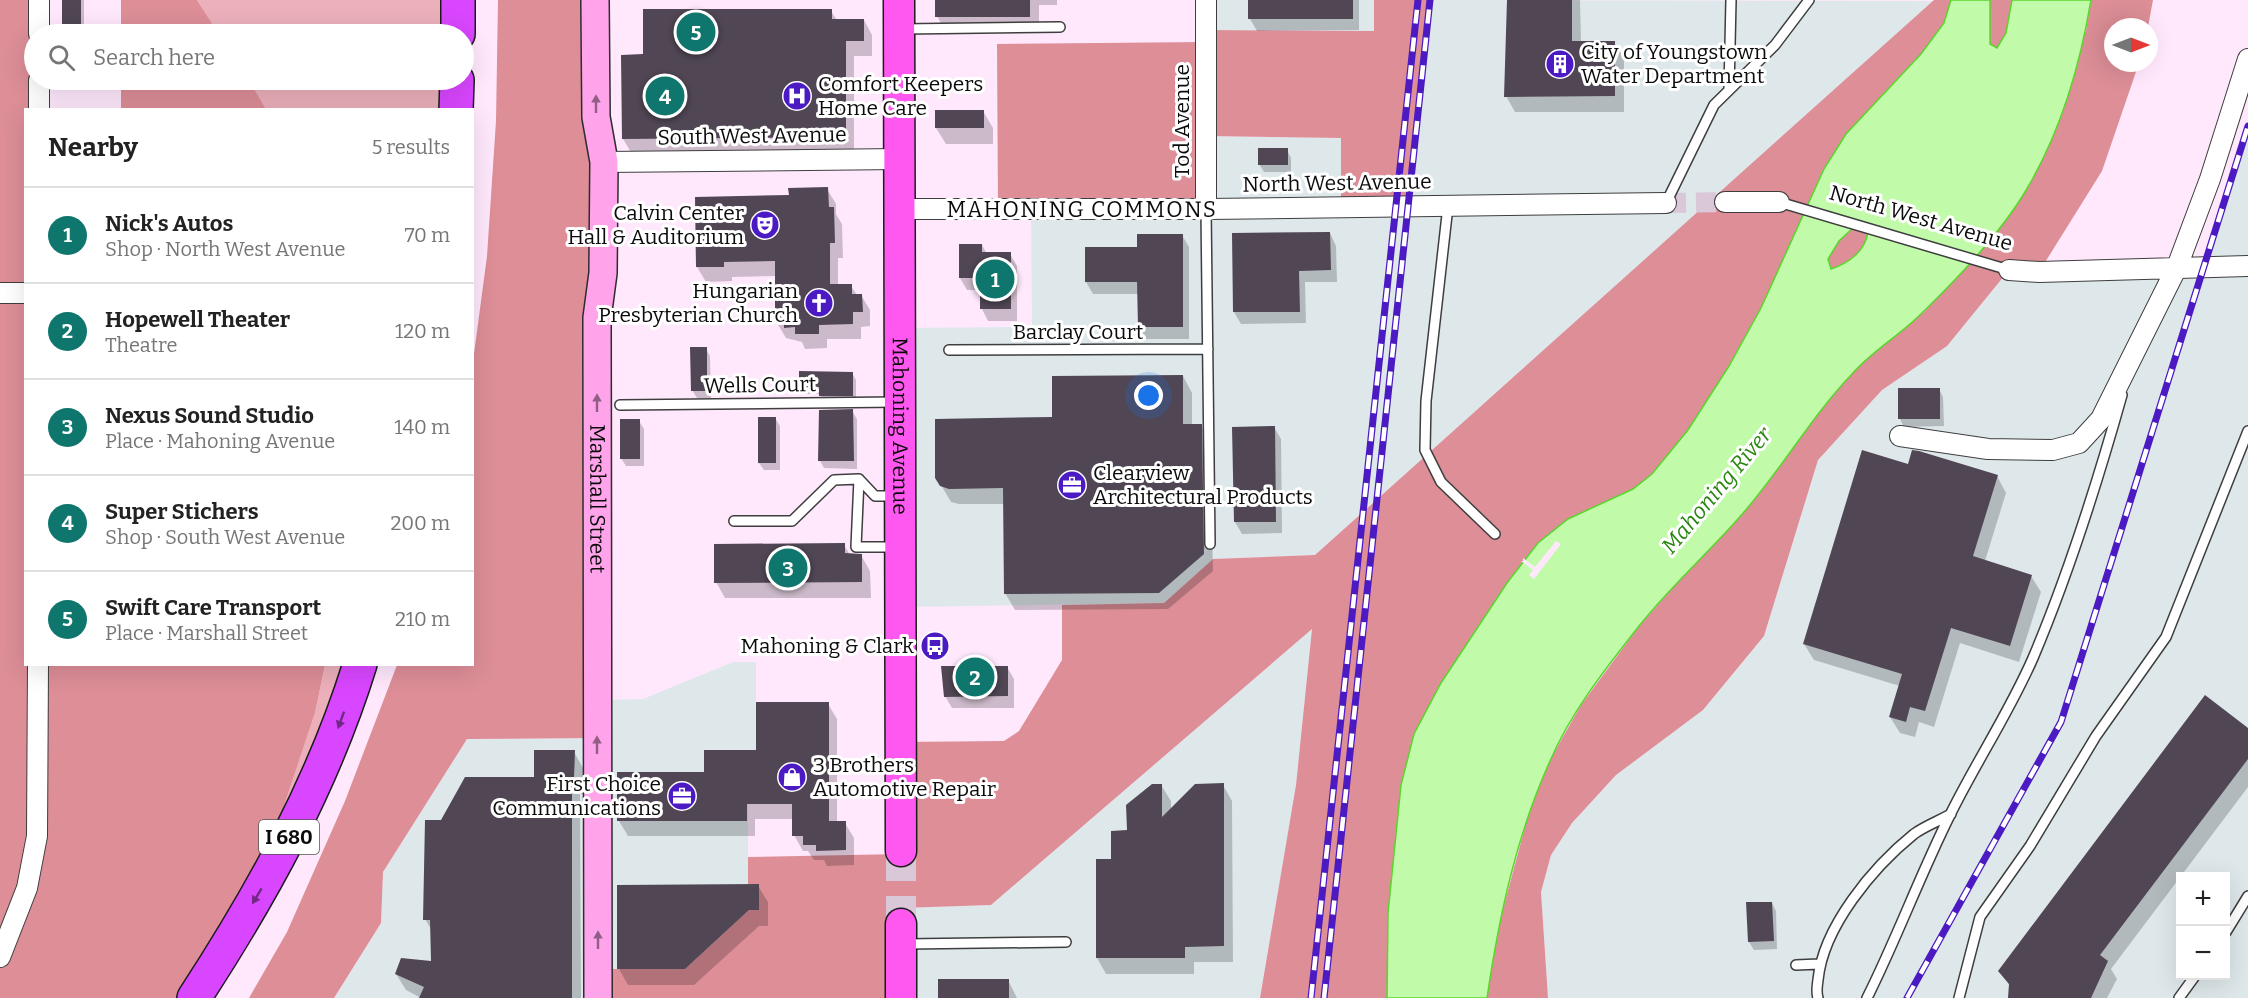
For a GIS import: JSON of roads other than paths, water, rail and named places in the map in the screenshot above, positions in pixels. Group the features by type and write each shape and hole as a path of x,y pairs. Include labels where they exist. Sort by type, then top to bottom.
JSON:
{"highway":[{"path":"458,0 458,24"},
{"path":"456,108 457,90"},
{"name":"I 680","path":"194,998 268,877 303,809 334,737 359,666"}],"main road":[{"name":"Mahoning Avenue","path":"899,14 901,851"},
{"path":"901,934 901,998"}],"street":[{"path":"39,0 39,24"},
{"name":"Marshall Street","path":"595,0 596,117 604,162 603,273 597,318 598,998"},
{"name":"Tod Avenue","path":"1206,0 1206,209"},
{"path":"1900,436 1988,449 2053,450 2079,443 2101,419 2177,267 2210,179 2248,59"},
{"path":"39,90 39,108"},
{"name":"South West Avenue","path":"604,162 900,159"},
{"name":"North West Avenue","path":"1725,202 1779,202"},
{"name":"North West Avenue","path":"900,209 1206,209 1666,203"},
{"name":"North West Avenue","path":"2009,270 2039,272 2248,266"},
{"path":"0,293 24,292"},
{"path":"0,957 27,888 37,836 39,666"}],"lane":[{"path":"1729,90 1731,0"},
{"path":"1666,203 1714,105 1775,45 1809,0"},
{"path":"899,14 1060,27"},
{"name":"North West Avenue","path":"1779,202 2009,270"},
{"path":"1448,206 1426,401 1425,450 1441,482 1495,534"},
{"name":"Tod Avenue","path":"1206,209 1210,544"},
{"name":"Barclay Court","path":"949,350 1208,349"},
{"path":"1867,998 1897,938 1950,814 2000,726 2033,658 2101,470 2134,352"},
{"name":"Wells Court","path":"620,405 901,402"},
{"path":"1959,998 1980,917 2030,846 2096,736 2166,637 2248,431"},
{"path":"734,521 792,521 834,480 859,479 875,496 901,496"},
{"path":"859,479 856,547 901,547"},
{"path":"1818,998 1819,964 1829,936 1881,865 1916,833 1950,814"},
{"path":"2230,926 2248,896"},
{"path":"901,934 1066,942"},
{"path":"1796,965 1819,964"},
{"path":"2179,998 2192,980"}],"water":[{"name":"Mahoning River","path":"1951,0 1990,0 1990,44 1997,48 2006,33 2012,0 2091,0 2081,50 2067,99 2049,147 2025,192 1991,239 1938,298 1860,365 1836,391 1767,484 1651,612 1590,691 1558,743 1528,818 1503,907 1487,998 1387,998 1388,913 1401,785 1414,734 1441,683 1507,583 1538,543 1568,519 1633,489 1652,474 1688,430 1729,366 1761,308 1824,169 1846,134 1921,54 1944,23","holes":["1854,227 1868,231 1860,250 1844,263 1831,269 1828,259 1839,241"]}],"tunnel":[{"path":"1666,203 1725,202"},
{"path":"901,851 901,924"}],"railway":[{"path":"1311,998 1418,0"},
{"path":"1324,998 1430,0"},
{"path":"1907,998 2061,722 2248,126"}],"place":[{"name":"Swift Care Transport","path":"696,32"},
{"name":"City of Youngstown Water Department","path":"1560,64"},
{"name":"Super Stichers","path":"665,96"},
{"name":"Comfort Keepers Home Care","path":"797,96"},
{"name":"Calvin Center Hall & Auditorium","path":"765,225"},
{"name":"Nick's Autos","path":"995,279"},
{"name":"Hungarian Presbyterian Church","path":"819,303"},
{"name":"Clearview Architectural Products","path":"1072,485"},
{"name":"Nexus Sound Studio","path":"788,568"},
{"name":"Mahoning & Clark","path":"935,646"},
{"name":"Hopewell Theater","path":"975,677"},
{"name":"3 Brothers Automotive Repair","path":"792,777"},
{"name":"First Choice Communications","path":"682,796"}],"district":[{"name":"MAHONING COMMONS","path":"1082,209"}]}
